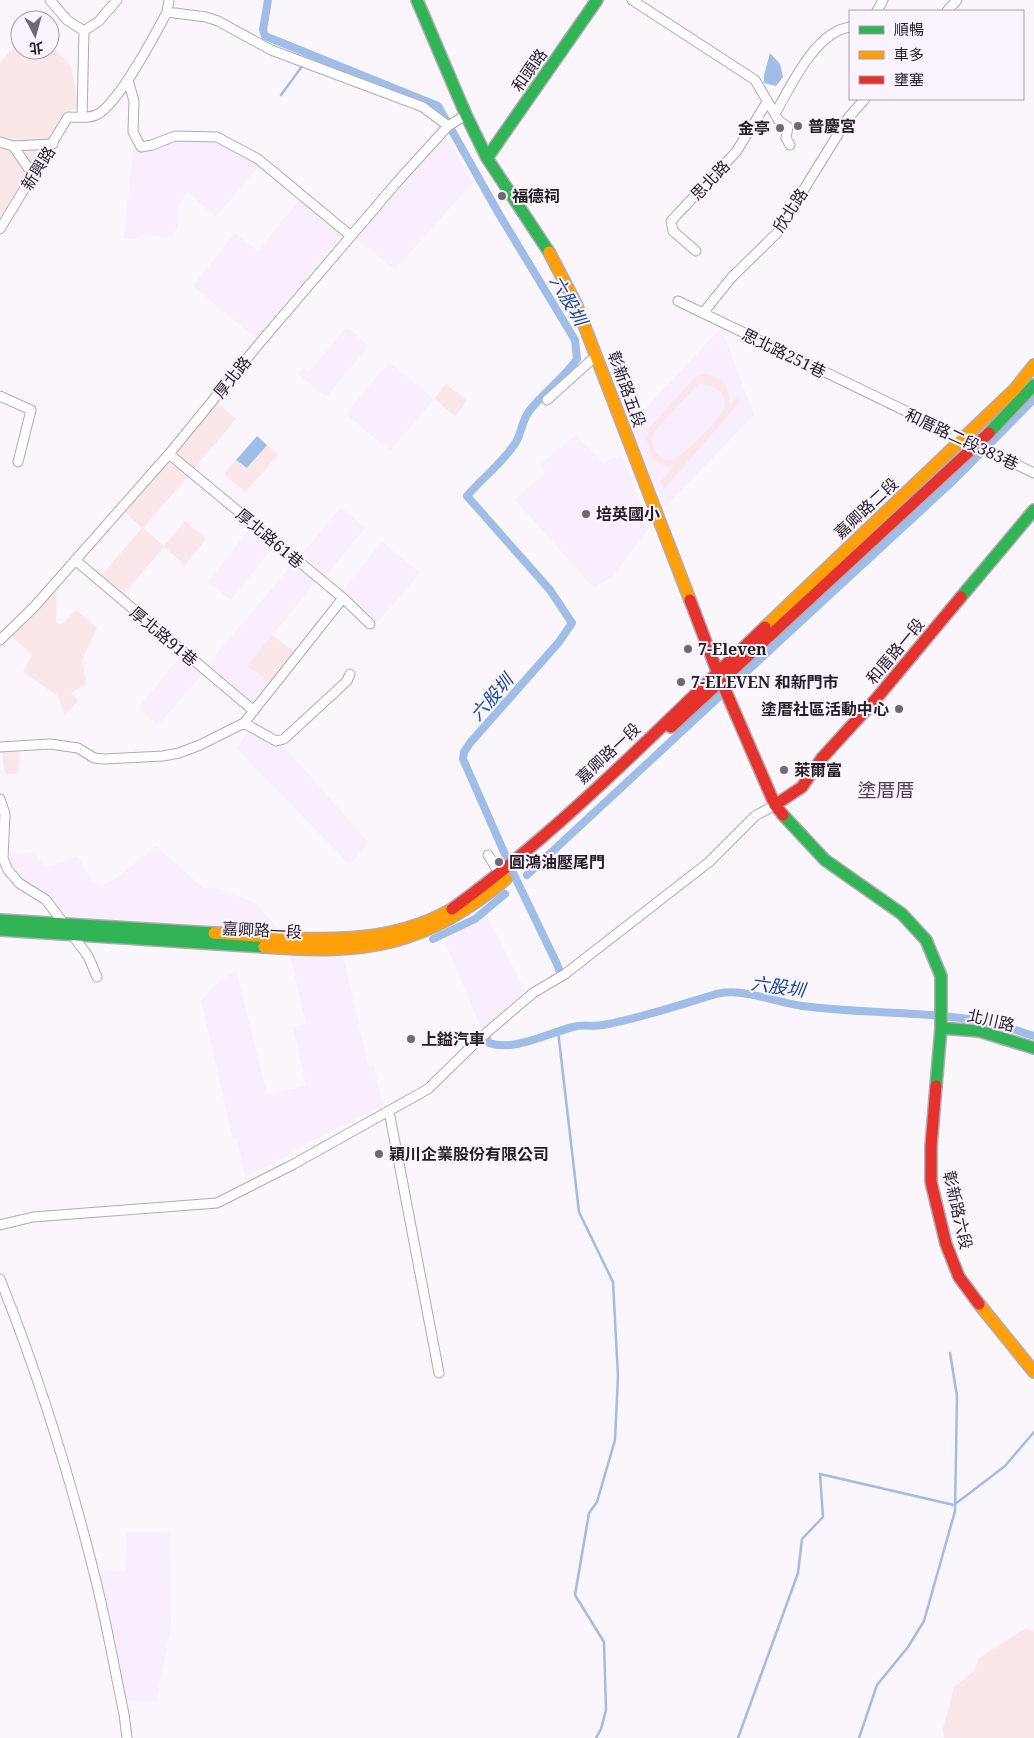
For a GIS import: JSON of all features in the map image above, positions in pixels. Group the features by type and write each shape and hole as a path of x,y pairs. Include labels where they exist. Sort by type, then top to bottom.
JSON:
{"street":[{"path":"50,0 67,20 84,31"},
{"path":"84,31 99,21 117,0"},
{"path":"84,31 82,117 96,116 103,111 128,80 167,12 169,0"},
{"name":"彰新路五段","path":"417,0 466,115 487,158 548,251 576,304 719,675 775,805"},
{"name":"和頭路","path":"487,158 597,0"},
{"path":"632,0 755,80 779,121 788,127 786,138 790,146"},
{"path":"948,10 958,0"},
{"path":"167,12 218,20 271,50 423,107 448,126"},
{"path":"775,114 792,84 818,46 829,35 849,27"},
{"path":"128,80 134,101 133,132 137,143 141,147 152,146 175,136 217,137 258,159 351,236"},
{"name":"欣北路","path":"703,313 732,277 776,234 848,118 865,100"},
{"name":"思北路","path":"696,251 673,231 671,220 736,152 767,102"},
{"name":"厚北路","path":"0,640 34,607 169,454 351,236 448,126 466,115"},
{"name":"新興路","path":"0,229 54,144 68,117 82,117"},
{"path":"0,142 13,146 54,144"},
{"path":"13,146 33,175"},
{"name":"思北路251巷","path":"678,300 891,405"},
{"path":"547,400 597,355"},
{"name":"嘉卿路二段","path":"719,675 1016,389 1034,366"},
{"name":"嘉卿路二段","path":"719,675 983,448 1034,385"},
{"path":"0,396 32,410 18,462"},
{"name":"和厝路二段383巷","path":"891,405 1034,472"},
{"name":"厚北路61巷","path":"169,454 343,598 370,624"},
{"name":"和厝路一段","path":"775,805 802,787 822,758 876,699 1034,510"},
{"name":"厚北路91巷","path":"75,560 254,711"},
{"path":"0,747 50,744 78,748 94,758 104,759 163,756 179,753 200,745 244,723 343,598"},
{"path":"244,723 276,741 284,739 347,681 350,674"},
{"name":"嘉卿路一段","path":"0,930 272,947 362,948 398,942 433,929 460,915 719,675"},
{"path":"0,799 6,814 3,858 8,870 18,883 46,900 62,924 73,934 98,977"},
{"path":"0,1225 33,1217 217,1203 283,1170 428,1089 500,1020 533,993 555,978 565,974 709,862 755,816 775,805"},
{"name":"彰新路六段","path":"775,805 791,826 825,860 902,914 926,940 941,976 942,1014 931,1146 931,1182 946,1244 959,1277 1012,1347 1034,1372"},
{"path":"488,855 503,877"},
{"name":"嘉卿路一段","path":"0,920 306,940 353,939 379,936 415,926 450,910 503,877"},
{"name":"北川路","path":"941,1028 979,1031 1034,1048"},
{"path":"389,1111 439,1373"},
{"path":"0,1279 43,1397 72,1492 94,1573 124,1714 127,1738"}],"shaded area":[{"path":"10,51 10,60 60,60 60,54 71,66 79,107 65,112 34,169 0,218 0,63"},
{"path":"441,129 473,182 395,270 353,236"},
{"path":"214,138 260,164 216,217 187,192 178,208 178,228 171,237 143,235 135,239 124,239 133,149 147,149 170,139"},
{"path":"301,198 343,234 257,339 193,286 235,233 258,251"},
{"path":"347,327 369,346 326,397 298,374 303,368 309,372"},
{"name":"培英國小","path":"721,328 754,415 665,507 628,427"},
{"path":"389,362 434,399 390,451 346,414"},
{"path":"706,374 721,380 727,388 729,404 736,398 740,402 664,489 660,482 674,466 667,467 653,459 646,440 649,428 695,377","holes":["698,384 715,388 723,395 725,400 722,412 714,423 685,451 674,459 663,459 653,447 654,432"]},
{"path":"446,384 467,401 455,416 434,399"},
{"path":"214,400 236,419 192,471 173,455"},
{"name":"培英國小","path":"576,435 603,463 622,455 649,528 613,576 594,588 515,500 545,472 541,464"},
{"path":"267,445 278,455 245,492 224,474 236,460 248,468"},
{"path":"166,459 170,459 189,475 143,528 164,546 185,521 206,539 185,565 164,547 121,597 99,578 142,528 121,509"},
{"path":"341,507 365,528 323,579 298,559"},
{"path":"251,527 274,546 231,600 208,582"},
{"path":"382,542 420,573 376,624 340,593"},
{"path":"294,562 316,581 248,666 271,683 251,707 205,668"},
{"path":"57,580 56,623 62,624 76,610 97,627 82,660 86,684 71,693 78,700 65,716 58,696 23,672 32,655 10,635"},
{"path":"272,635 296,653 271,683 247,666"},
{"path":"181,656 203,674 158,725 138,708"},
{"path":"248,731 251,731 271,745 280,742 369,843 350,865 237,749"},
{"path":"20,751 18,774 5,774 2,753"},
{"path":"156,846 203,888 216,888 257,904 278,929 61,916 18,877 11,868 8,854 34,852 46,868 77,856 92,881 103,886 118,877"},
{"path":"486,913 525,991 482,1030 445,942"},
{"path":"290,955 343,956 369,1067 374,1067 383,1105 245,1177 237,1139 233,1139 201,1000 218,982 236,970 267,1094 306,1086 293,1027 306,1024"},
{"path":"127,1532 170,1532 171,1627 156,1702 121,1700 97,1572 125,1571"},
{"path":"1026,1628 1034,1632 1034,1738 944,1738 943,1729 954,1687 974,1671 979,1658"}],"water":[{"path":"770,53 780,64 783,77 776,86 764,83 764,75"},
{"path":"257,436 267,445 247,468 236,460"}],"waterway":[{"name":"六股圳","path":"268,0 263,30 265,36 438,106 499,214 575,340 577,359 530,410 511,450 467,496 550,590 572,623 559,642 470,743 464,752 463,759 515,877 557,964 562,978 560,979"},
{"path":"281,95 311,54"},
{"path":"731,686 954,480 1034,399"},
{"path":"527,875 721,695"},
{"path":"433,939 475,919 505,894"},
{"name":"六股圳","path":"489,1030 486,1036 489,1043 509,1045 531,1041 576,1026 599,1026 618,1022 726,992 748,994 825,1009 964,1018 999,1024 1034,1036"},
{"path":"558,1031 579,1212 613,1282 618,1376 615,1440 597,1502 589,1513 575,1595 604,1642 606,1710 601,1729 596,1738"},
{"path":"859,1738 877,1685 908,1647 924,1621 955,1511 957,1396 950,1353"},
{"path":"738,1738 798,1573 802,1539 823,1517 820,1474 954,1505 1005,1466 1034,1432"}],"traffic: fast":[{"path":"417,0 466,115 487,158 549,252"},
{"path":"487,158 597,0"},
{"path":"989,433 1034,385"},
{"path":"961,597 1034,510"},
{"path":"783,815 825,860 902,914 926,940 941,976 941,1028 936,1086"},
{"path":"0,920 214,933"},
{"path":"0,930 264,947"},
{"path":"941,1028 979,1031 1034,1048"}],"traffic: slow":[{"path":"549,252 576,304 690,600"},
{"path":"765,627 1015,389 1034,365"},
{"path":"264,947 333,949 364,947 393,941 421,932 449,919 506,879"},
{"path":"214,933 305,939 336,939 366,936 396,931 424,922 452,909"},
{"path":"979,1304 1034,1372"}],"traffic: jam":[{"path":"671,727 989,433"},
{"path":"775,805 802,787 822,758 876,699 961,597"},
{"path":"690,600 717,671 775,805 783,815"},
{"path":"452,909 494,877 574,809 765,627"},
{"path":"936,1086 931,1146 931,1182 946,1244 959,1277 979,1304"}],"place":[{"name":"普慶宮","path":"798,126"},
{"name":"金亭","path":"780,128"},
{"name":"福德祠","path":"502,196"},
{"name":"培英國小","path":"586,514"},
{"name":"7-Eleven","path":"688,649"},
{"name":"7-ELEVEN 和新門市","path":"681,682"},
{"name":"塗厝社區活動中心","path":"899,709"},
{"name":"萊爾富","path":"784,770"},
{"name":"圓鴻油壓尾門","path":"499,862"},
{"name":"上鎰汽車","path":"411,1039"},
{"name":"穎川企業股份有限公司","path":"379,1154"}],"district":[{"name":"塗厝厝","path":"886,790"}]}
